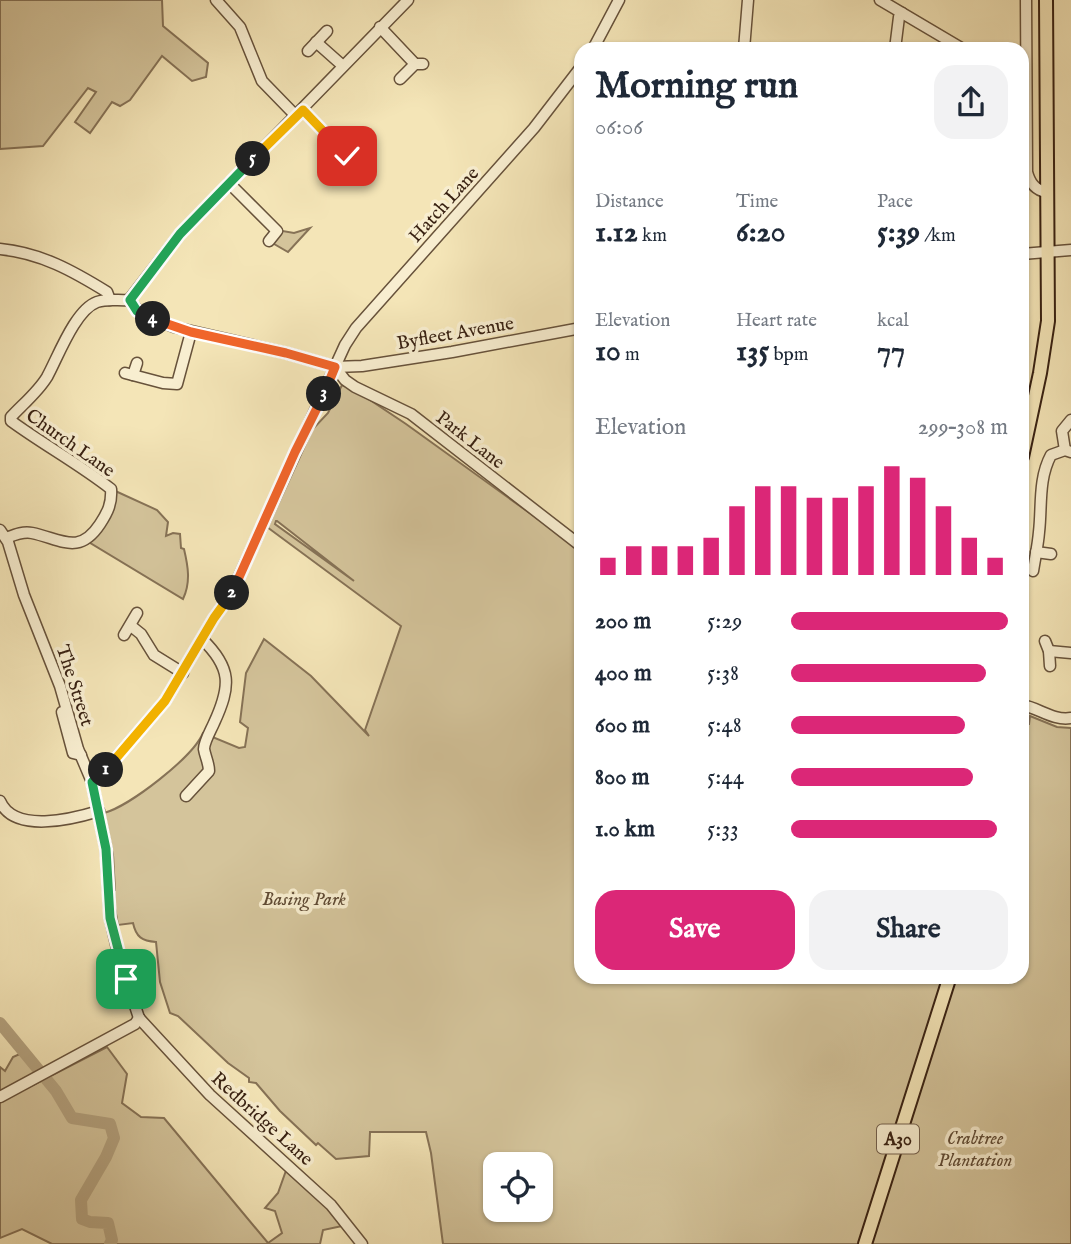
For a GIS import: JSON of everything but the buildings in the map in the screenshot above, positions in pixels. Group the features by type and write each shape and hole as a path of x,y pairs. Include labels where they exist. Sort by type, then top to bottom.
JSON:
{"main road":[{"path":"1029,423 1047,334 1046,0"},
{"name":"A30","path":"865,1244 948,984"}],"street":[{"path":"216,0 240,27 262,81 347,156"},
{"path":"388,0 398,9"},
{"path":"335,367 191,332 141,314 130,300 180,234 408,0"},
{"path":"597,42 619,0"},
{"path":"745,42 748,0"},
{"path":"880,0 951,42"},
{"path":"1026,0 1026,42"},
{"path":"896,42 899,17 902,13"},
{"path":"380,27 419,64 400,79"},
{"path":"308,51 327,31"},
{"path":"316,42 343,66"},
{"name":"Hatch Lane","path":"92,782 149,722 183,673 235,587 345,345 369,313 519,145 574,77"},
{"path":"1029,181 1046,192"},
{"path":"229,183 277,231 269,242"},
{"path":"0,249 64,266 107,292 110,300"},
{"path":"1029,253 1071,250"},
{"name":"Church Lane","path":"3,540 30,532 68,543 85,541 108,513 112,501 111,488 50,450 11,421 10,417 46,379 81,314 96,302 130,300"},
{"name":"Byfleet Avenue","path":"335,367 362,366 452,352 574,329"},
{"path":"137,363 129,374 177,384 191,332"},
{"name":"Park Lane","path":"335,367 345,380 355,387 411,414 574,541"},
{"path":"1033,571 1047,462 1051,455 1068,451 1062,431 1071,420"},
{"name":"The Street","path":"3,540 45,644 92,782 106,849 110,918 119,957 139,1018"},
{"path":"1037,552 1051,554"},
{"path":"124,635 137,613"},
{"path":"131,626 141,634 154,655 183,673"},
{"path":"186,796 209,771 204,748 219,713 226,678 221,660 202,639"},
{"path":"1045,641 1050,666"},
{"path":"1049,651 1071,653"},
{"path":"1029,706 1057,719 1071,718"},
{"path":"1,806 22,819 46,822 99,811"},
{"path":"0,1097 135,1024 139,1018"},
{"name":"Redbridge Lane","path":"139,1018 210,1095 331,1205 362,1244"}],"green space":[{"path":"0,0 162,0 163,26 208,63 206,77 192,81 162,56 130,100 120,106 112,102 90,133 75,122 96,92 88,88 43,146 0,149"},
{"path":"310,228 288,252 269,241 277,230 294,233"},
{"path":"342,385 355,390 406,424 574,545 574,984 1029,984 1030,716 1057,727 1071,728 1071,1244 443,1244 426,1132 370,1132 369,1156 336,1159 318,1143 316,1145 280,1111 256,1083 249,1082 249,1078 228,1063 178,1016 170,1013 160,982 156,942 140,937 133,923 118,925 112,891 115,890 113,855 104,813 129,801 160,779 187,755 203,733 239,748 245,747 248,728 240,722 246,673 264,639 311,676 369,736 365,730 401,626 267,527 310,432 328,413","holes":["276,521 277,521 354,581 275,524"]},
{"path":"111,489 157,510 168,522 166,536 180,534 188,574 183,599 87,541 98,529"},
{"path":"107,1047 127,1074 122,1103 141,1117 164,1118 268,1243 282,1233 275,1211 265,1208 278,1193 288,1165 331,1205 342,1226 323,1230 320,1244 52,1244 22,1229 0,1238 0,1067 5,1071 13,1057 22,1053 38,1073 27,1088"}],"waterway":[{"path":"0,1023 56,1091 72,1118 110,1124 114,1138 81,1200 82,1219 108,1223 112,1240 110,1244"}],"route":[{"path":"126,979 110,918 106,849 92,782 110,766 165,701 214,618 227,602 335,367 174,327 141,314 130,300 180,234 303,110 347,156"}],"park label":[{"name":"Basing Park","path":"304,898"},
{"name":"Crabtree Plantation","path":"975,1148"}]}
